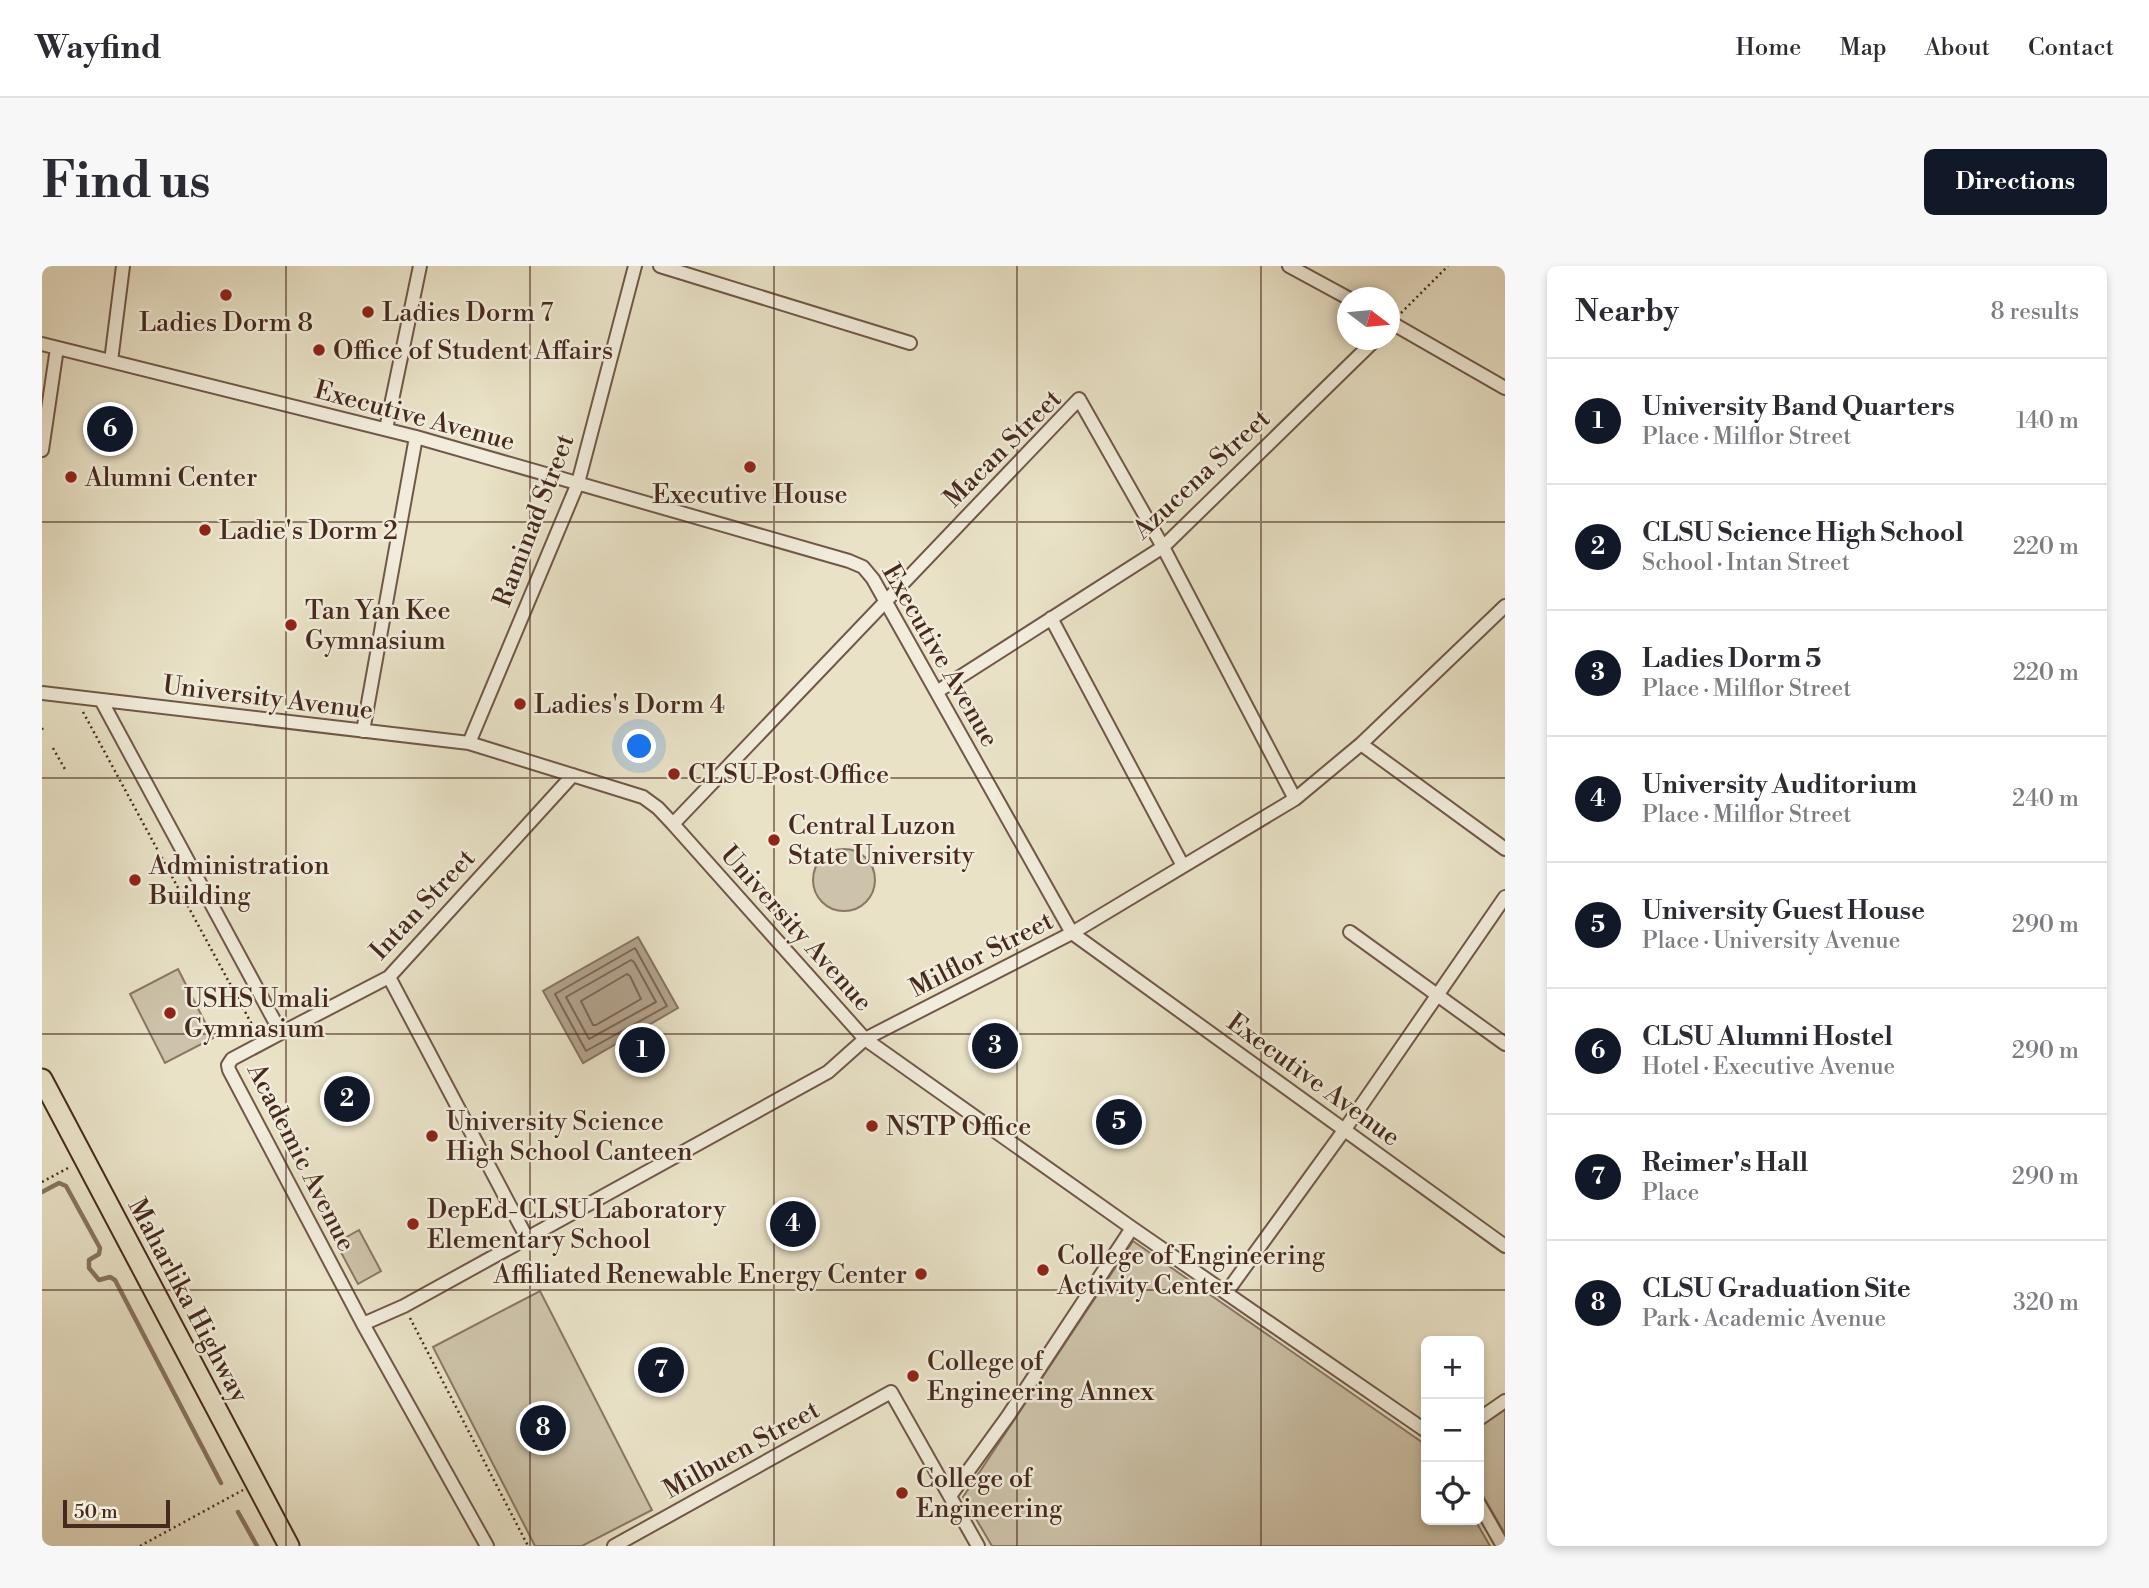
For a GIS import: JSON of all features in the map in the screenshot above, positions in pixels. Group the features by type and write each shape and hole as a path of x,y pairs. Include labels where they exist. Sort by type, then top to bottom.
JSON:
{"highway":[{"name":"Maharlika Highway","path":"42,1079 289,1546"}],"street":[{"path":"111,361 123,266"},
{"path":"386,429 420,266"},
{"name":"Raminad Street","path":"468,743 578,483 635,266"},
{"path":"660,266 910,343"},
{"path":"1289,266 1337,292"},
{"path":"1400,329 1505,388"},
{"name":"Executive Avenue","path":"42,344 416,437 857,563 868,572 885,600 1072,933 1505,1246"},
{"path":"42,450 57,348"},
{"name":"Azucena Street","path":"937,691 1163,547 1365,350"},
{"name":"Macan Street","path":"673,824 1079,399 1163,547 1295,799"},
{"path":"363,731 416,437"},
{"name":"Milflor Street","path":"363,1324 404,1306 828,1072 865,1039 1072,933 1295,799 1361,744 1505,606"},
{"path":"1051,618 1183,866"},
{"name":"University Avenue","path":"42,693 468,743 643,797 659,808 865,1039 1421,1428"},
{"name":"Academic Avenue","path":"101,701 281,1033 232,1059 228,1065 229,1070 363,1324 487,1546"},
{"path":"1361,744 1505,849"},
{"name":"Intan Street","path":"281,1033 389,977 573,775"},
{"path":"1226,1293 1345,1129 1505,897"},
{"path":"1350,932 1505,1044"},
{"path":"389,977 527,1238"},
{"path":"978,1546 950,1496 1008,1416 1132,1228"},
{"name":"Milbuen Street","path":"614,1546 891,1392 950,1496"},
{"path":"1484,1416 1505,1401"},
{"path":"1484,1513 1503,1546"}],"path":[{"path":"1400,313 1448,266"},
{"path":"81,708 262,1043"},
{"path":"53,748 66,771"},
{"path":"42,1182 85,1159"},
{"path":"404,1306 528,1546"},
{"path":"141,1546 255,1484"}],"shaded area":[{"path":"838,849 850,849 866,858 873,868 873,892 866,902 850,911 838,911 827,906 818,897 813,886 813,874 818,863 827,854"},
{"name":"USHS Umali Gymnasium","path":"178,969 213,1038 165,1063 130,994"},
{"path":"359,1230 381,1271 358,1284 336,1243"},
{"path":"1133,1241 1421,1442 1421,1525 1478,1525 1490,1546 992,1546 963,1497"},
{"path":"540,1291 652,1510 582,1546 535,1546 433,1347"},
{"path":"1505,1409 1505,1534 1484,1498 1484,1424"}],"water":[{"path":"638,937 678,1008 583,1063 543,991"}],"waterway":[{"path":"42,1192 59,1183 66,1186 100,1248 99,1254 89,1260 89,1268 99,1280 110,1277 115,1280 221,1483"},
{"path":"238,1512 257,1546"}],"place":[{"name":"Ladies Dorm 8","path":"226,295"},
{"name":"Ladies Dorm 7","path":"368,312"},
{"name":"Office of Student Affairs","path":"319,350"},
{"name":"CLSU Alumni Hostel","path":"110,429"},
{"name":"Executive House","path":"750,467"},
{"name":"Alumni Center","path":"71,477"},
{"name":"Ladie's Dorm 2","path":"205,530"},
{"name":"Tan Yan Kee Gymnasium","path":"291,625"},
{"name":"Ladies's Dorm 4","path":"520,704"},
{"name":"CLSU Post Office","path":"674,774"},
{"name":"Central Luzon State University","path":"774,840"},
{"name":"Administration Building","path":"135,880"},
{"name":"USHS Umali Gymnasium","path":"170,1013"},
{"name":"Ladies Dorm 5","path":"995,1046"},
{"name":"University Band Quarters","path":"642,1050"},
{"name":"CLSU Science High School","path":"347,1099"},
{"name":"University Guest House","path":"1119,1122"},
{"name":"NSTP Office","path":"872,1126"},
{"name":"University Science High School Canteen","path":"432,1136"},
{"name":"DepEd-CLSU Laboratory Elementary School","path":"413,1224"},
{"name":"University Auditorium","path":"793,1224"},
{"name":"College of Engineering Activity Center","path":"1043,1270"},
{"name":"Affiliated Renewable Energy Center","path":"921,1274"},
{"name":"Reimer's Hall","path":"661,1370"},
{"name":"College of Engineering Annex","path":"913,1376"},
{"name":"CLSU Graduation Site","path":"543,1428"},
{"name":"College of Engineering","path":"902,1493"}]}
